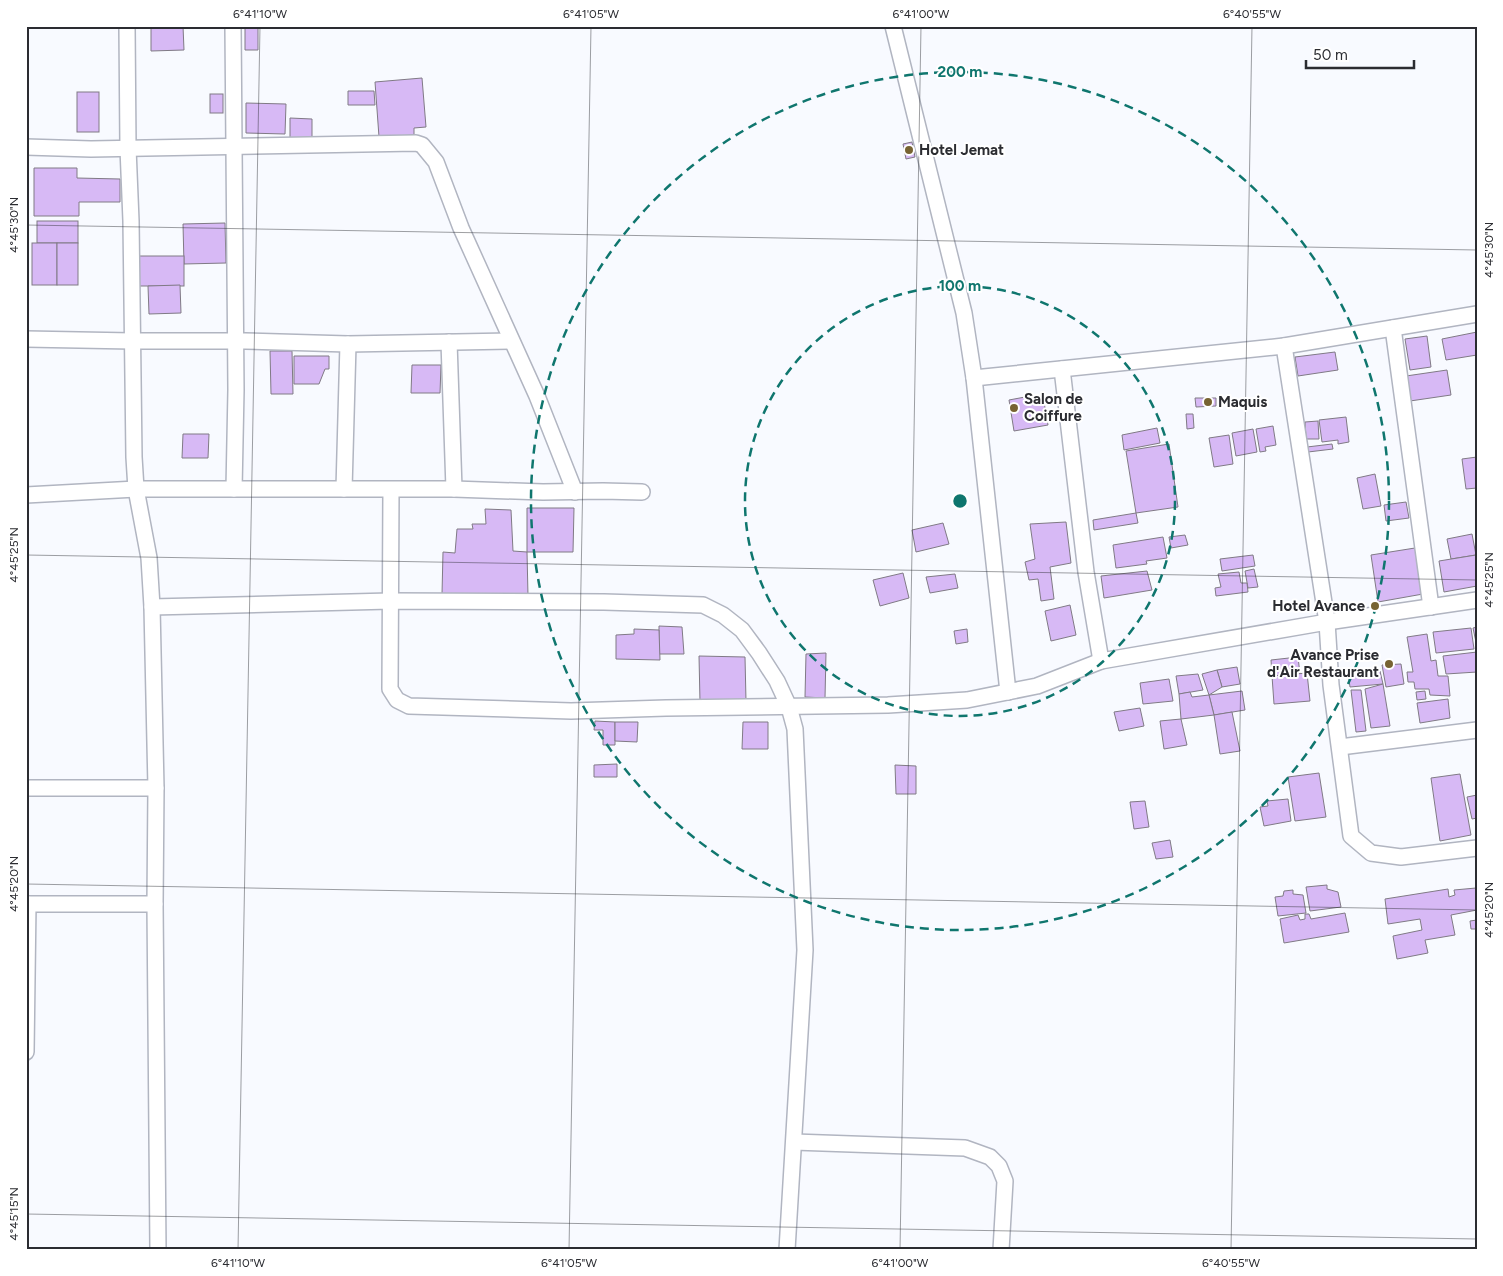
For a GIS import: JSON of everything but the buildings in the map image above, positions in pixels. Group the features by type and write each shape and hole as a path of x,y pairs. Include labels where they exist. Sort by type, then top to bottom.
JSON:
{"street":[{"path":"128,26 128,148 131,194 136,489 149,558 152,607 156,788 155,904 158,1250"},
{"path":"233,26 234,489"},
{"path":"893,26 964,313 974,378 1008,692"},
{"path":"26,147 233,147 416,143 422,145 436,162 461,228 511,341 538,396 575,492"},
{"path":"974,378 1284,346 1477,314"},
{"path":"1393,328 1431,607"},
{"path":"26,338 348,344 511,341"},
{"path":"449,342 454,489"},
{"path":"344,489 348,344"},
{"path":"1284,346 1327,622 1332,684 1350,836 1371,853 1401,857 1477,848"},
{"path":"1062,370 1086,572 1101,661"},
{"path":"26,495 136,489 454,489 642,492"},
{"path":"391,490 390,690 397,700 409,706 571,711 888,705 957,700 1038,686 1101,661 1327,622 1477,600"},
{"path":"152,607 390,601 604,602 703,605 723,616 742,630 777,681 789,707 795,729 805,950 787,1250"},
{"path":"1340,747 1477,730"},
{"path":"26,788 156,788"},
{"path":"26,1052 27,904 155,904"},
{"path":"794,1142 965,1148 990,1157 999,1166 1005,1181 1001,1250"}],"place":[{"name":"Hotel Jemat","path":"909,150"},
{"name":"Maquis","path":"1208,402"},
{"name":"Salon de Coiffure","path":"1014,408"},
{"name":"Hotel Avance","path":"1375,606"},
{"name":"Avance Prise d'Air Restaurant","path":"1389,664"}]}
